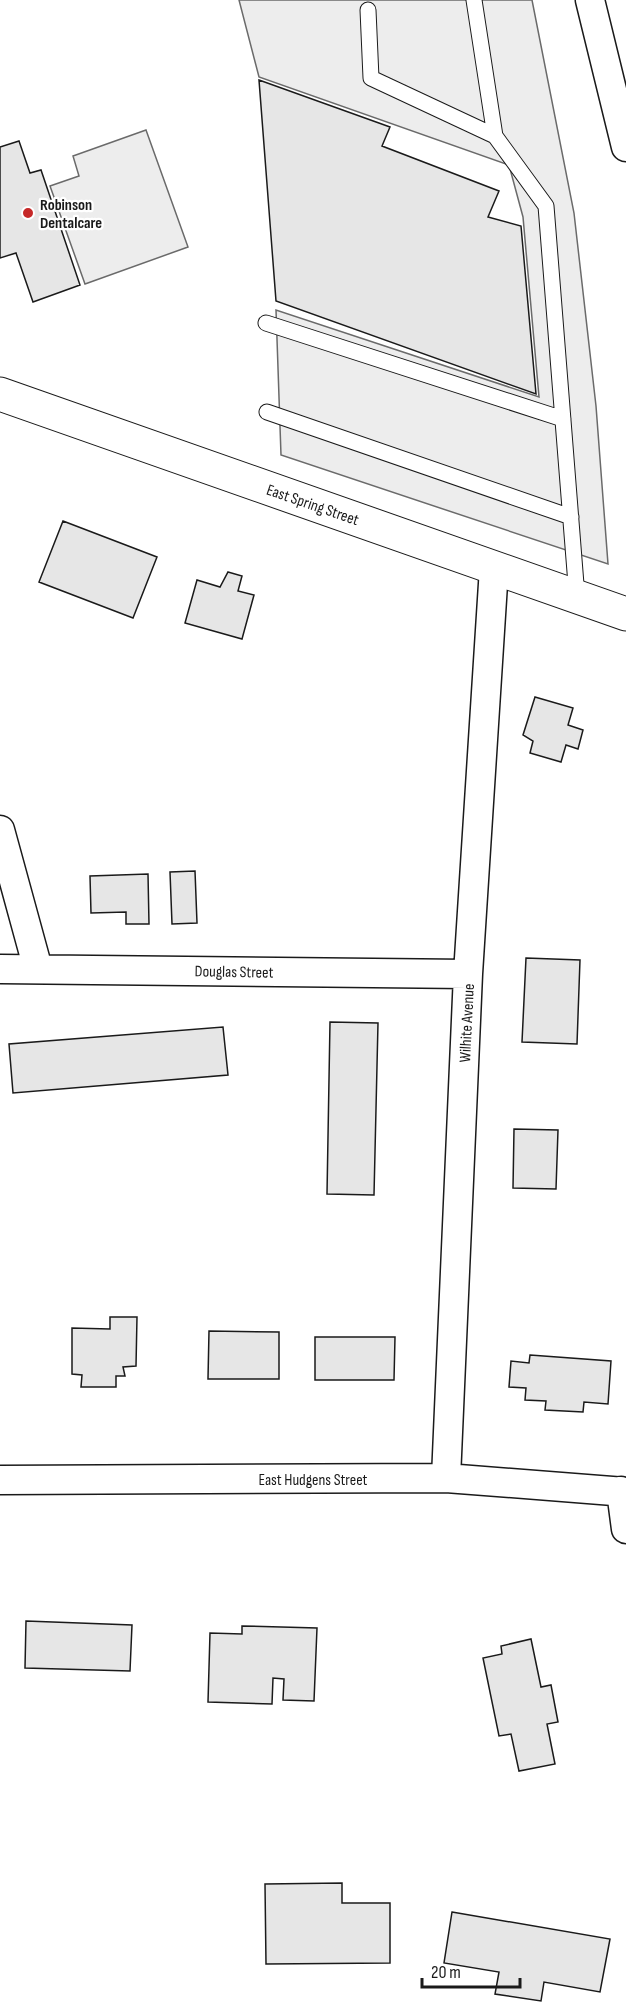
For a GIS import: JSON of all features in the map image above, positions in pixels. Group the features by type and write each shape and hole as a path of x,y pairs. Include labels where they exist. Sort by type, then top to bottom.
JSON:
{"main road":[{"name":"East Spring Street","path":"0,394 626,614"}],"street":[{"path":"590,0 626,147"},
{"name":"Wilhite Avenue","path":"446,1478 468,974 494,568"},
{"path":"0,830 38,969"},
{"name":"Douglas Street","path":"0,969 468,974"},
{"name":"East Hudgens Street","path":"0,1480 446,1478 623,1491"},
{"path":"623,1491 626,1529"}],"lane":[{"path":"474,0 495,136 546,206 577,597"},
{"path":"368,10 371,78 495,136"},
{"path":"266,323 563,419"},
{"path":"267,412 571,517"}],"shaded area":[{"path":"239,0 532,0 574,213 596,406 608,564 281,455 276,310 539,397 523,217 509,165 259,77"},
{"path":"146,130 188,247 85,284 50,186 79,176 73,156"}],"building":[{"path":"259,80 390,127 382,146 499,191 488,217 521,226 536,394 276,301"},
{"name":"Robinson Dentalcare","path":"19,141 30,173 41,170 80,285 33,302 16,253 0,258 0,147"},
{"path":"63,521 157,557 133,618 39,582"},
{"path":"228,572 242,576 238,591 254,595 242,639 185,623 197,580 220,587"},
{"path":"535,697 573,708 568,725 583,730 578,749 566,745 561,762 530,753 533,741 523,735"},
{"path":"195,871 197,923 172,924 170,872"},
{"path":"148,874 149,924 126,924 126,912 91,913 90,876"},
{"path":"526,958 580,960 577,1044 522,1042"},
{"path":"330,1022 378,1023 374,1195 327,1194"},
{"path":"223,1027 228,1075 13,1093 9,1044"},
{"path":"514,1129 558,1130 556,1189 513,1188"},
{"path":"110,1317 137,1317 136,1366 123,1367 125,1376 116,1376 116,1387 81,1387 82,1375 72,1374 72,1328 110,1329"},
{"path":"209,1331 279,1332 279,1379 208,1379"},
{"path":"315,1337 395,1337 394,1380 315,1380"},
{"path":"530,1355 611,1361 608,1404 584,1402 583,1412 545,1410 546,1401 525,1400 526,1388 509,1387 511,1361 529,1363"},
{"path":"26,1621 132,1625 130,1671 25,1668"},
{"path":"242,1626 317,1628 314,1701 283,1700 284,1679 273,1678 272,1704 208,1702 210,1633 242,1634"},
{"path":"531,1639 541,1687 551,1685 558,1722 547,1724 555,1764 519,1771 511,1734 499,1736 483,1658 502,1654 501,1646"},
{"path":"342,1883 342,1903 390,1903 390,1963 266,1964 265,1884"},
{"path":"452,1912 610,1939 600,1992 544,1982 541,2001 495,1994 499,1972 444,1963"}],"place":[{"name":"Robinson Dentalcare","path":"28,213"}]}
